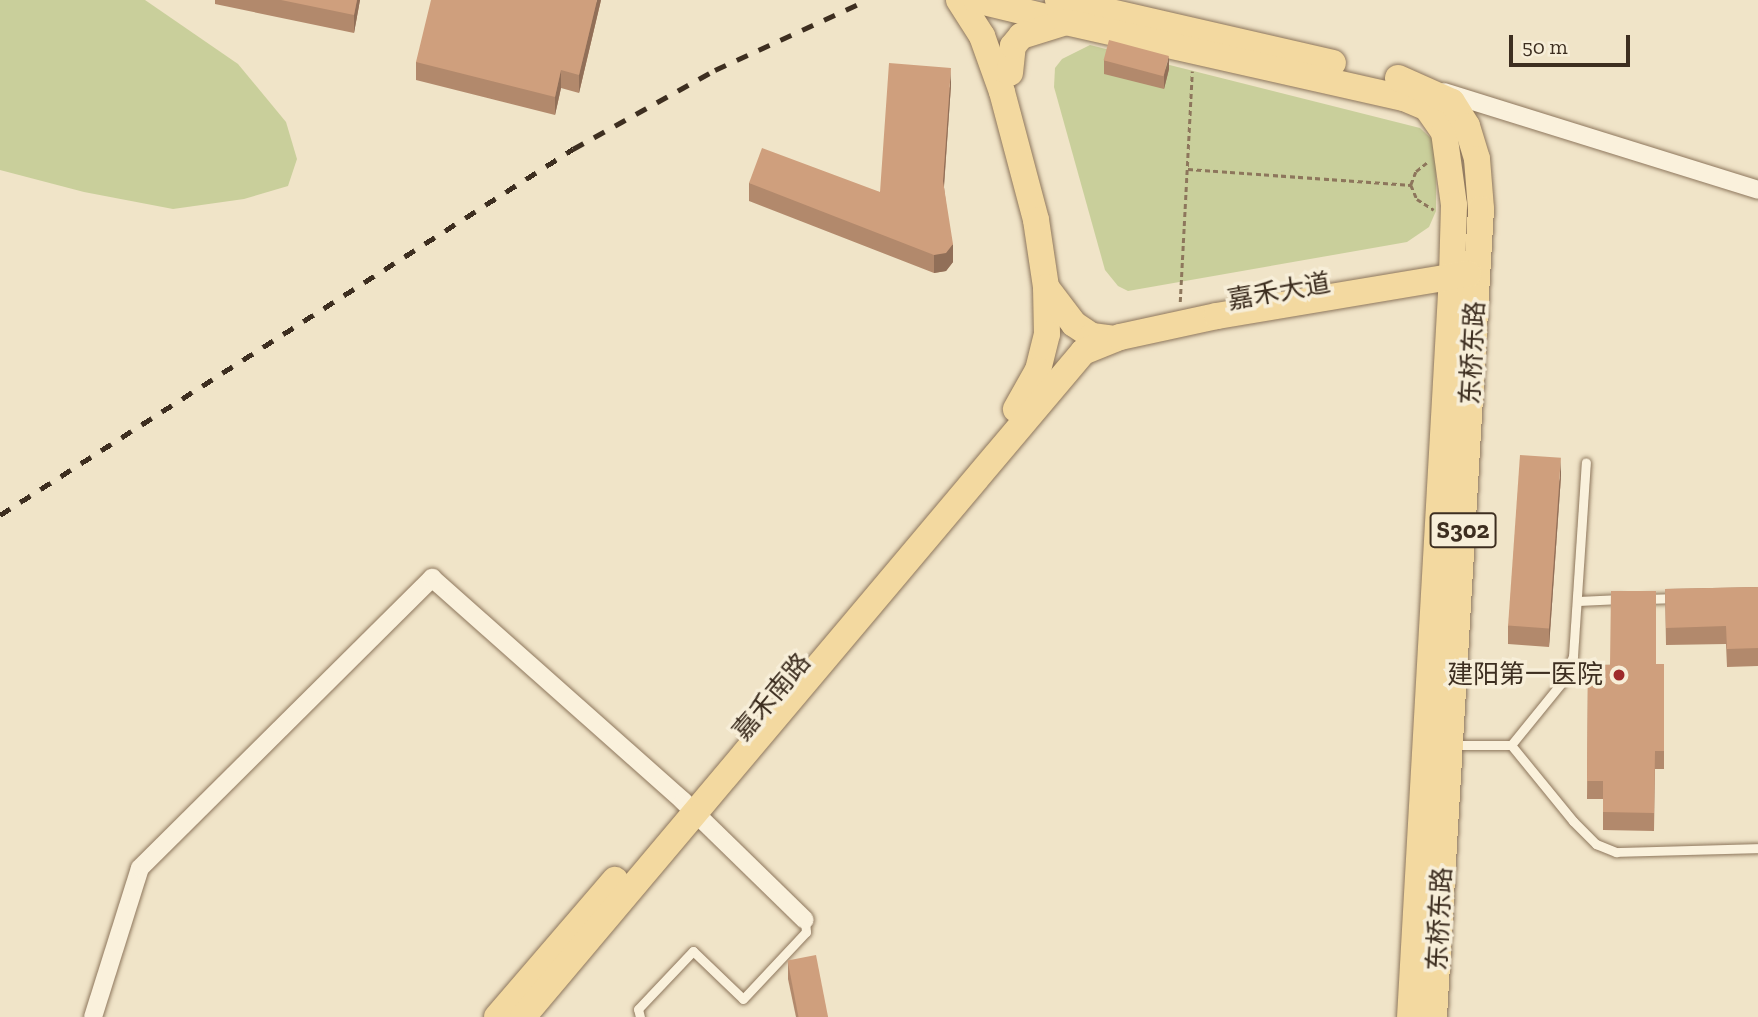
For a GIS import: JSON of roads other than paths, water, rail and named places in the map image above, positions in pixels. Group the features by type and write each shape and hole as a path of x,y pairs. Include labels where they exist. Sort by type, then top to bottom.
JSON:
{"main road":[{"path":"974,0 1029,14"},
{"path":"974,0 998,38 1003,74 1063,314 1061,360 1046,376"},
{"path":"974,0 982,36 1003,74"},
{"path":"998,38 1004,28 1029,14 1064,8"},
{"path":"1003,74 1013,46 1021,36 1064,8"},
{"name":"东桥东路","path":"1064,8 1193,51 1404,98 1427,108 1444,132 1451,161 1465,267 1450,745 1434,1017"},
{"name":"东桥东路","path":"1064,8 1404,80 1452,102 1467,126 1477,159 1465,267 1410,1017"},
{"name":"嘉禾大道","path":"1085,341 1180,310 1465,267"},
{"name":"嘉禾大道","path":"1114,331 1465,267"},
{"path":"1054,283 1082,311 1114,331"},
{"path":"1046,376 1047,334 1054,283"},
{"path":"1063,314 1085,341"},
{"path":"1046,376 1085,341"},
{"path":"1026,407 1052,363 1085,341"},
{"name":"嘉禾南路","path":"523,1017 689,807 1026,407 1046,376"},
{"name":"嘉禾南路","path":"497,1017 689,807"}],"street":[{"path":"1404,80 1758,190"},
{"path":"93,1017 140,868 432,578 689,807 805,920"}],"lane":[{"path":"1511,745 1563,681 1573,656 1586,462"},
{"path":"1639,599 1688,598"},
{"path":"1577,601 1627,599"},
{"path":"1450,745 1511,745 1596,844 1616,852 1758,848"},
{"path":"640,1017 638,1009 693,951 743,999 806,932 805,920"}],"railway":[{"path":"0,515 573,149 715,70 867,0"}],"place":[{"name":"建阳第一医院","path":"1619,675"}]}
